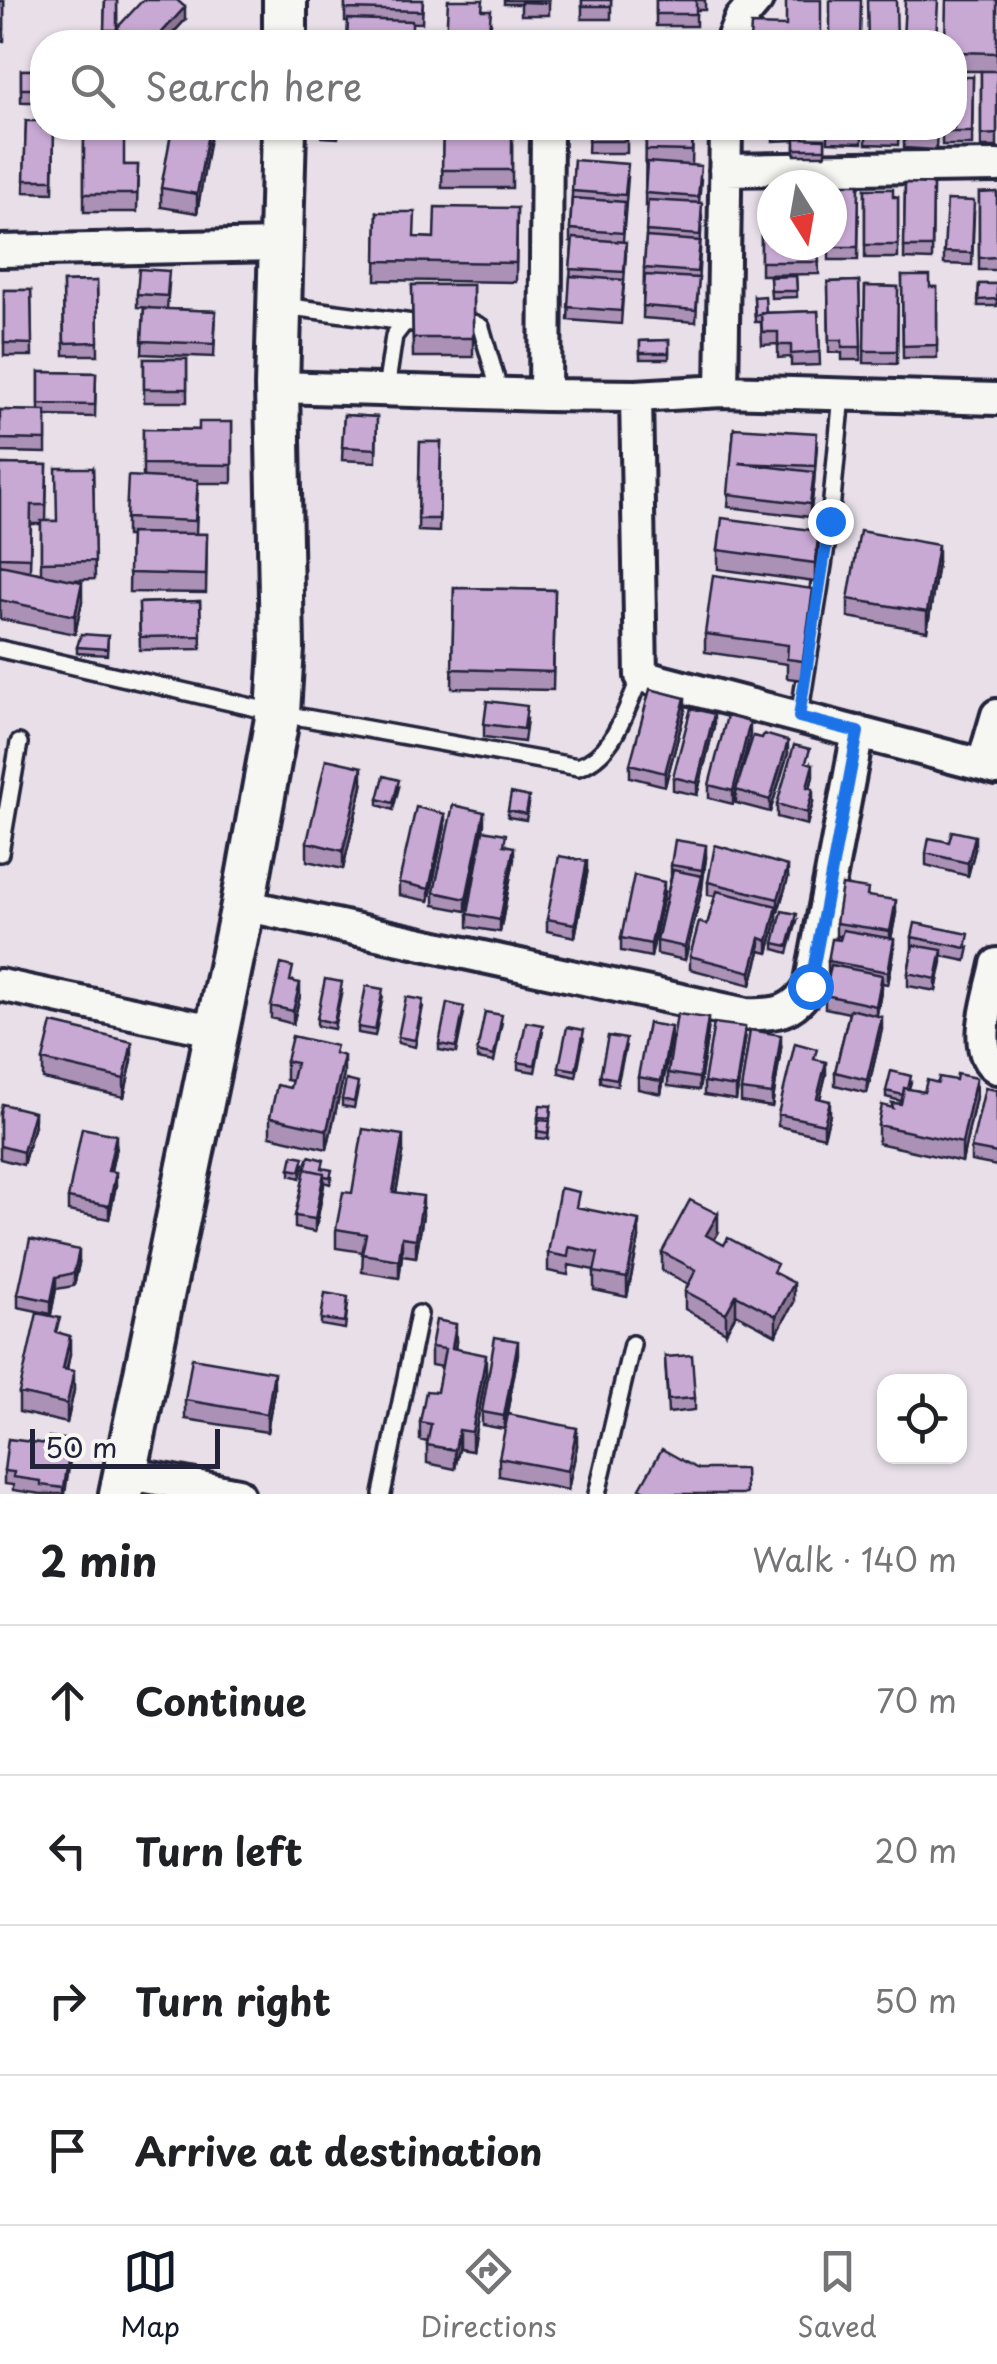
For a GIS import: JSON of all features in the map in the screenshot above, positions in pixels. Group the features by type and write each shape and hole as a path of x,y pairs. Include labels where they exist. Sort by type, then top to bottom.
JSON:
{"street":[{"path":"285,30 286,0"},
{"path":"736,30 758,0"},
{"path":"238,1494 123,1483 243,906 278,714 282,648 277,387 284,140"},
{"path":"545,395 547,140"},
{"path":"722,391 726,140"},
{"path":"725,170 997,166"},
{"path":"0,250 281,245"},
{"path":"277,387 545,395 636,396 722,391 997,399"},
{"path":"636,396 641,676 990,766 997,715"},
{"path":"243,906 746,1014 776,1014 798,1004 810,986 858,732"},
{"path":"997,964 981,1042 989,1063 997,1068"},
{"path":"0,985 217,1030"}],"lane":[{"path":"279,306 409,322 394,336 386,390"},
{"path":"472,324 481,327 485,336 500,393"},
{"path":"799,717 830,521 842,395"},
{"path":"0,648 278,714 578,767 594,762 606,750 641,676"},
{"path":"0,854 19,743"},
{"path":"382,1494 419,1314"},
{"path":"597,1494 632,1344"}],"building":[{"path":"105,0 117,0 117,30 104,30"},
{"path":"143,0 177,0 185,7 164,30 117,28"},
{"path":"345,0 423,0 422,11 345,9"},
{"path":"448,0 483,0 482,10 491,10 489,30 447,30"},
{"path":"549,0 549,3 521,2"},
{"path":"582,0 611,0 611,6 582,6"},
{"path":"656,0 696,0 696,14 656,14"},
{"path":"786,0 821,0 821,30 751,30 751,25 786,26"},
{"path":"830,0 861,0 860,30 830,30"},
{"path":"867,0 896,0 897,30 868,30"},
{"path":"905,0 938,0 937,30 904,30"},
{"path":"946,0 997,0 997,53 967,52 967,30 945,30"},
{"path":"0,1 4,1 4,29 0,29"},
{"path":"348,19 412,21 412,30 348,30"},
{"path":"21,70 30,70 30,89 21,89"},
{"path":"981,71 997,71 997,134 981,135"},
{"path":"967,77 973,77 972,132 967,132"},
{"path":"26,121 30,121 30,140 54,140 53,180 24,180"},
{"path":"84,140 124,140 124,165 138,165 137,194 84,194"},
{"path":"170,140 207,140 197,194 161,188"},
{"path":"443,140 512,140 512,170 442,170"},
{"path":"646,140 692,140 692,151 646,150"},
{"path":"795,140 825,140 825,149 795,149"},
{"path":"574,160 628,164 625,195 572,191"},
{"path":"647,162 701,166 698,197 645,193"},
{"path":"905,183 933,184 932,247 904,247"},
{"path":"847,184 859,184 858,247 847,247"},
{"path":"865,189 893,189 893,197 898,197 898,245 865,245"},
{"path":"997,192 997,257 979,258 979,193"},
{"path":"572,198 625,202 623,233 570,229"},
{"path":"648,200 702,203 700,235 646,231"},
{"path":"947,200 974,201 972,253 944,252"},
{"path":"435,207 517,208 516,263 376,261 377,212 415,212 414,237 434,238"},
{"path":"646,237 700,241 697,272 644,268"},
{"path":"573,238 626,242 624,272 570,269"},
{"path":"819,260 819,262 761,262"},
{"path":"139,269 169,271 167,296 137,294"},
{"path":"645,275 699,278 696,310 643,306"},
{"path":"570,276 624,280 621,311 568,307"},
{"path":"796,276 797,291 771,291 770,277"},
{"path":"902,276 930,276 930,287 937,287 937,345 903,346"},
{"path":"97,281 98,342 64,343 63,282"},
{"path":"859,281 861,347 842,347 842,340 829,340 828,282"},
{"path":"979,284 997,284 997,299 978,300"},
{"path":"412,285 473,285 473,338 413,338"},
{"path":"865,286 898,287 897,351 864,351"},
{"path":"4,290 31,290 32,344 4,343"},
{"path":"765,296 766,313 755,316 754,297"},
{"path":"144,308 216,311 214,344 142,341"},
{"path":"818,311 820,352 791,354 791,345 778,345 778,332 762,332 761,313"},
{"path":"669,340 669,353 640,353 640,341"},
{"path":"144,359 187,359 187,389 144,389"},
{"path":"39,372 96,373 95,405 39,404"},
{"path":"0,410 46,411 46,440 0,439"},
{"path":"344,415 377,417 376,449 342,447"},
{"path":"199,422 232,422 232,465 143,464 143,429 199,430"},
{"path":"734,428 817,433 815,466 739,463 814,472 810,504 728,494"},
{"path":"420,442 441,442 439,519 418,519"},
{"path":"0,464 47,465 46,505 31,505 30,558 0,557"},
{"path":"56,468 93,468 95,561 41,562 41,521 57,521"},
{"path":"128,476 198,480 195,521 126,518"},
{"path":"722,518 819,531 815,563 718,550"},
{"path":"860,531 938,545 927,612 848,599"},
{"path":"130,533 207,534 206,575 129,573"},
{"path":"0,565 82,582 75,616 0,600"},
{"path":"713,575 813,589 803,661 787,659 788,645 705,634"},
{"path":"454,588 555,590 553,672 452,669"},
{"path":"200,601 201,636 140,637 139,603"},
{"path":"81,634 108,636 107,649 77,647"},
{"path":"650,689 685,698 665,773 630,764"},
{"path":"487,701 527,706 524,729 484,724"},
{"path":"691,708 714,714 697,783 673,777"},
{"path":"727,716 750,722 733,791 709,785"},
{"path":"764,734 788,741 770,800 736,790 753,736 762,738"},
{"path":"794,745 810,749 806,762 813,764 807,787 813,789 807,813 777,804"},
{"path":"326,759 362,767 343,851 307,842"},
{"path":"384,776 399,780 393,803 378,799"},
{"path":"511,793 529,797 526,814 508,810"},
{"path":"453,805 484,812 466,899 434,892"},
{"path":"416,807 445,814 429,889 399,882"},
{"path":"483,830 506,834 504,845 514,847 500,920 468,914"},
{"path":"952,831 975,836 968,863 926,853 929,838 949,842"},
{"path":"675,840 706,845 702,870 671,865"},
{"path":"715,845 788,866 778,899 708,882"},
{"path":"559,856 587,861 575,924 547,919"},
{"path":"673,870 702,876 685,947 657,941"},
{"path":"634,875 664,882 651,944 621,938"},
{"path":"842,885 868,889 867,896 896,900 890,931 836,923"},
{"path":"717,891 777,906 768,941 760,938 751,972 690,956 699,922 707,925"},
{"path":"782,911 797,914 788,946 774,943"},
{"path":"915,923 969,934 966,948 912,937"},
{"path":"843,930 894,939 888,972 828,961 832,939 840,940"},
{"path":"913,945 942,950 936,979 908,973"},
{"path":"281,964 293,967 290,981 300,983 293,1011 271,1006"},
{"path":"831,965 882,975 876,1006 825,995"},
{"path":"325,979 342,982 334,1023 317,1019"},
{"path":"366,986 383,989 375,1030 358,1027"},
{"path":"406,997 423,1000 415,1040 398,1037"},
{"path":"447,1003 464,1007 456,1047 439,1044"},
{"path":"850,1009 882,1017 867,1080 835,1072"},
{"path":"485,1012 502,1015 494,1056 477,1052"},
{"path":"677,1014 708,1018 699,1078 668,1073"},
{"path":"526,1022 543,1025 535,1065 518,1062"},
{"path":"52,1023 132,1042 124,1079 43,1060"},
{"path":"648,1023 671,1027 661,1081 638,1077"},
{"path":"714,1023 745,1027 736,1087 704,1082"},
{"path":"567,1027 584,1030 576,1070 559,1067"},
{"path":"750,1030 781,1035 772,1094 741,1090"},
{"path":"292,1036 336,1046 334,1053 344,1056 327,1130 270,1117 277,1085 290,1088 296,1063 286,1061"},
{"path":"608,1036 626,1039 617,1079 600,1076"},
{"path":"795,1043 817,1049 814,1059 826,1062 817,1098 830,1101 824,1124 778,1114"},
{"path":"891,1071 911,1076 903,1095 886,1091"},
{"path":"957,1074 976,1078 962,1143 878,1125 882,1105 893,1108 892,1103 901,1104 904,1088 924,1092 927,1080 956,1080"},
{"path":"346,1080 358,1083 354,1102 342,1099"},
{"path":"985,1088 997,1090 997,1153 971,1148"},
{"path":"2,1104 34,1112 23,1152 0,1146"},
{"path":"540,1105 551,1106 550,1118 538,1117"},
{"path":"539,1120 550,1121 548,1133 537,1131"},
{"path":"82,1128 116,1135 108,1171 116,1172 109,1206 68,1198"},
{"path":"363,1129 403,1135 393,1192 423,1196 416,1239 402,1237 399,1260 362,1254 366,1234 336,1229 343,1192 352,1193"},
{"path":"293,1155 304,1157 300,1171 290,1169"},
{"path":"309,1156 324,1160 322,1168 332,1170 330,1177 305,1169"},
{"path":"305,1169 324,1173 315,1219 295,1216"},
{"path":"560,1188 579,1192 576,1207 639,1220 627,1278 594,1272 598,1253 569,1247 568,1257 548,1253"},
{"path":"690,1200 718,1214 706,1235 724,1245 728,1238 777,1264 773,1272 794,1283 776,1316 736,1295 726,1313 685,1291 696,1270 662,1252"},
{"path":"30,1239 79,1250 74,1273 56,1277 51,1301 18,1294"},
{"path":"325,1293 348,1297 345,1322 321,1319"},
{"path":"37,1313 60,1318 56,1332 70,1336 63,1369 74,1371 67,1404 19,1393"},
{"path":"436,1320 456,1324 452,1348 486,1355 472,1432 459,1430 455,1450 427,1445 431,1424 420,1422 426,1391 437,1392 445,1349 431,1347"},
{"path":"495,1337 518,1341 504,1416 482,1412"},
{"path":"692,1355 695,1398 668,1400 665,1357"},
{"path":"192,1358 274,1372 267,1414 185,1400"},
{"path":"508,1414 577,1428 568,1471 499,1458"},
{"path":"49,1437 71,1440 64,1488 41,1485 41,1481 13,1477 14,1472 4,1471 8,1439 48,1444"},
{"path":"662,1449 698,1469 745,1469 746,1494 651,1494 640,1488"}],"route":[{"path":"810,986 858,732 799,717 830,521"}]}
